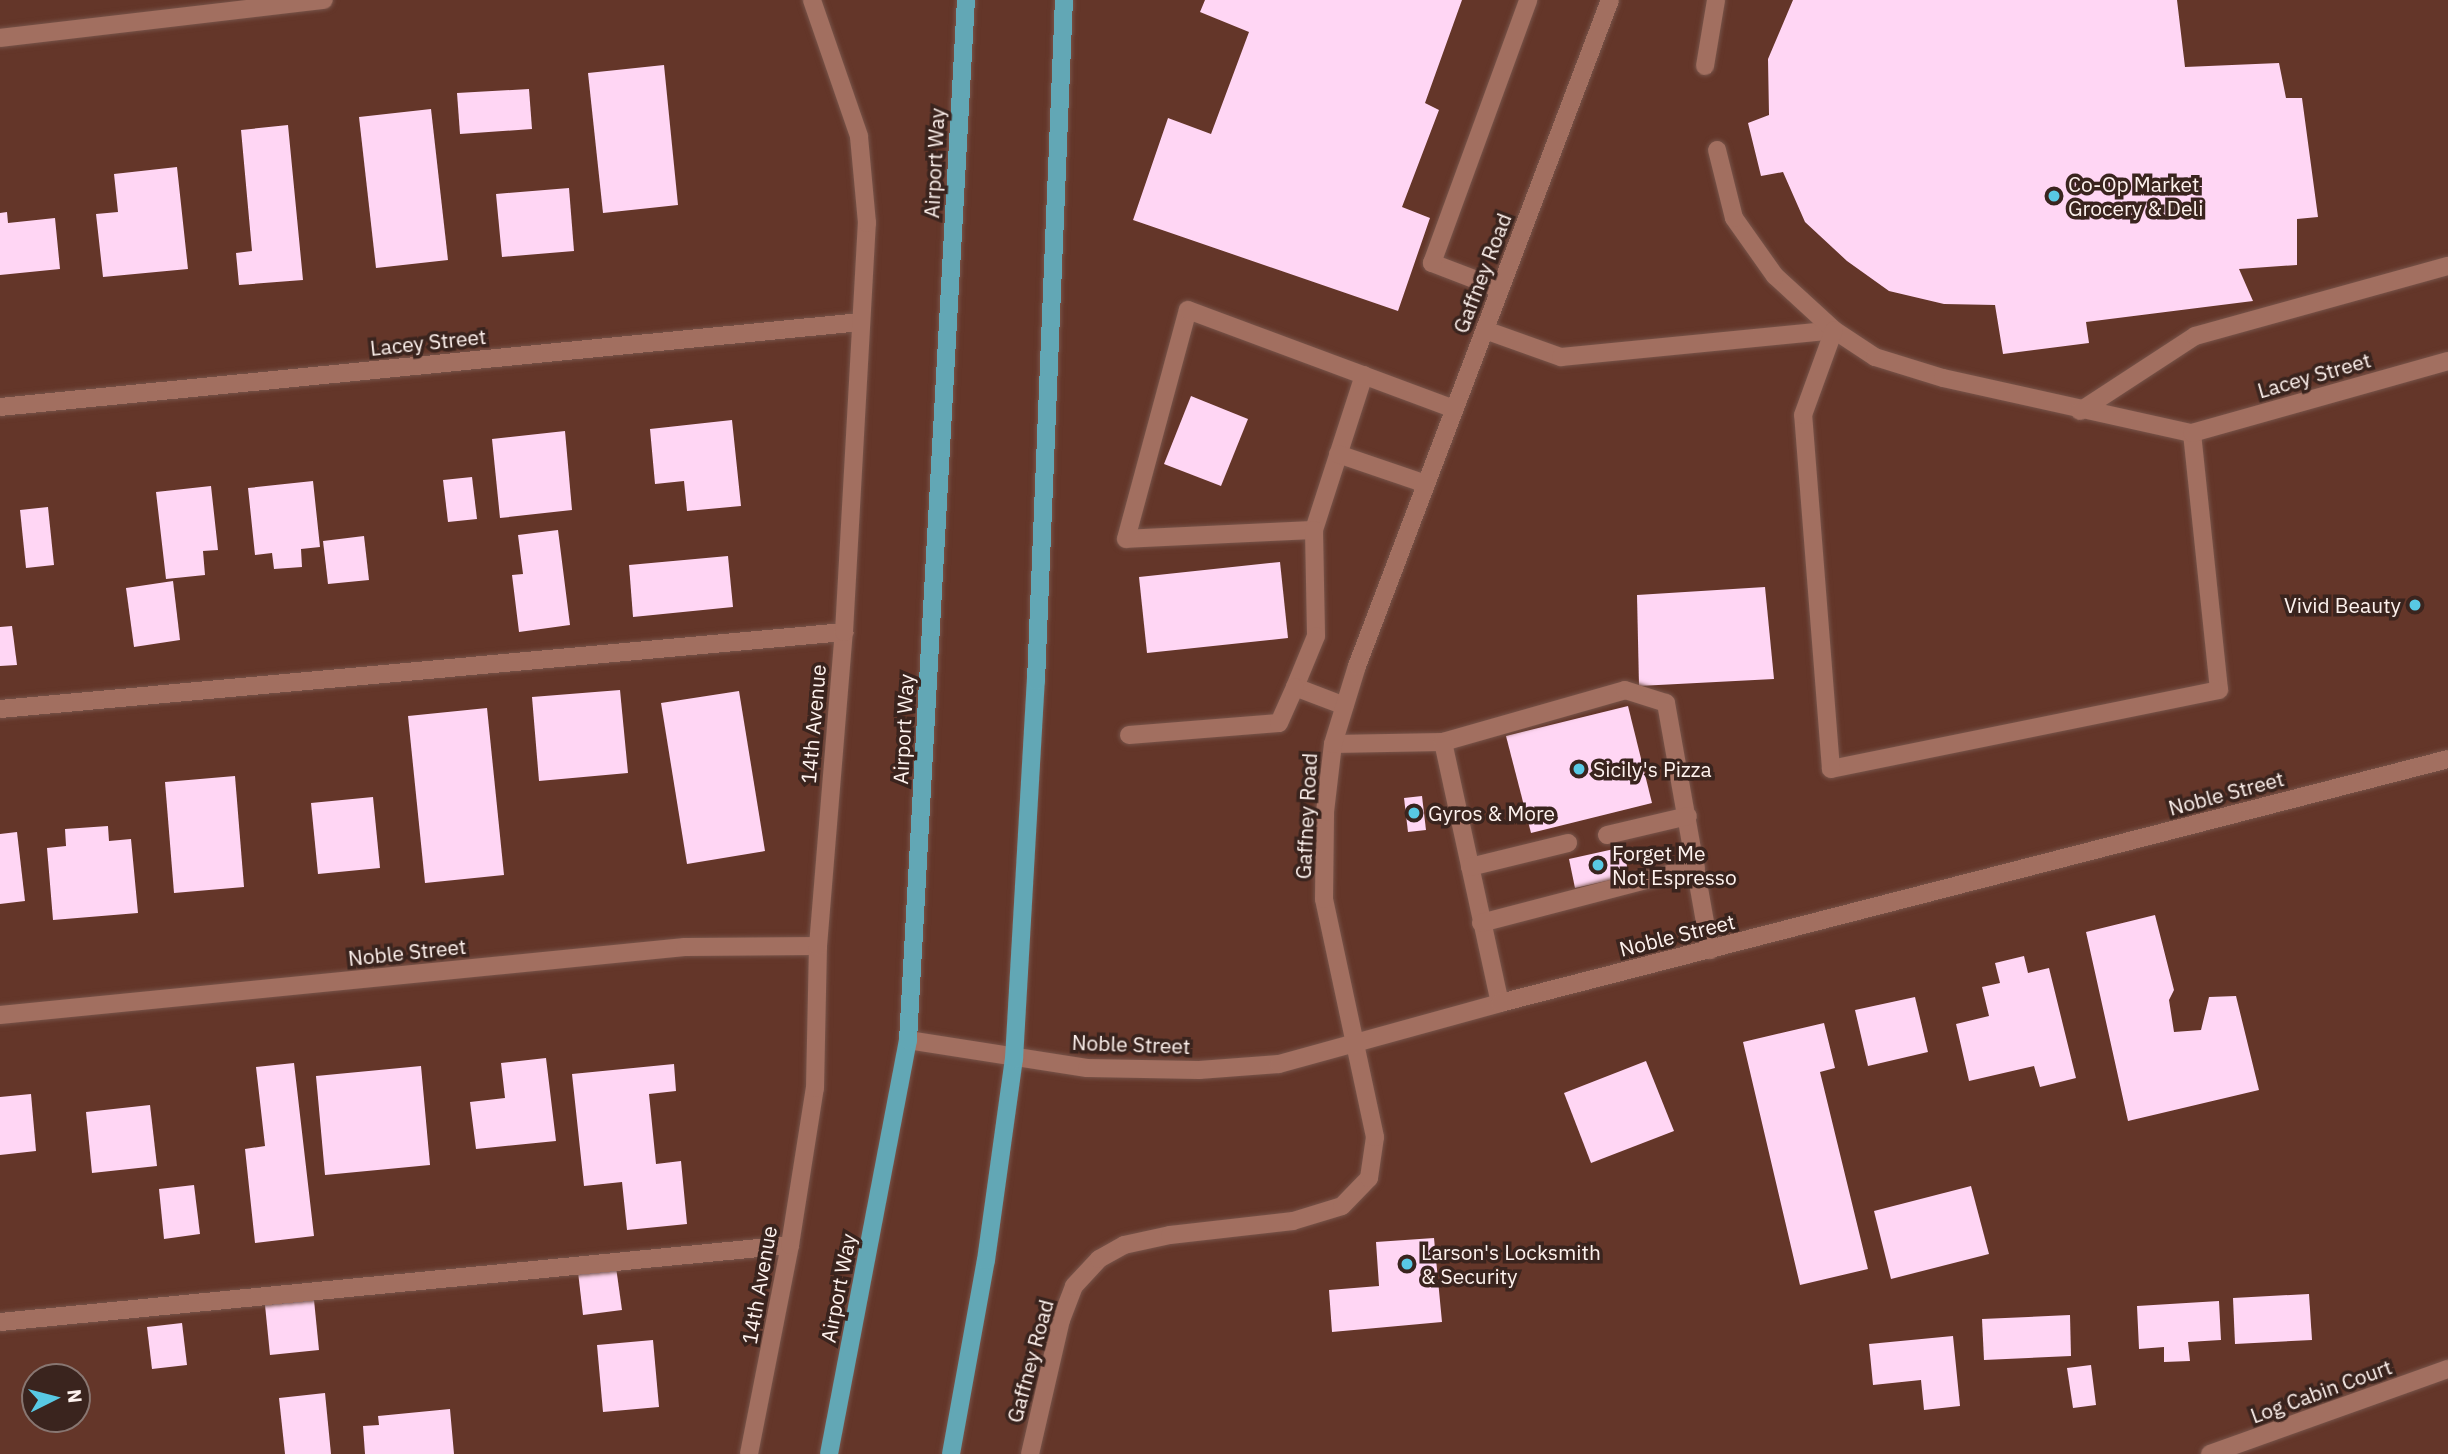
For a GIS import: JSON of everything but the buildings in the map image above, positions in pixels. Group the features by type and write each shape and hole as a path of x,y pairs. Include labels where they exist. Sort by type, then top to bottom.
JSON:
{"main road":[{"name":"Airport Way","path":"829,1454 908,1040 966,0"},
{"path":"951,1454 986,1260 1014,1059 1036,681 1064,0"}],"street":[{"path":"0,38 324,0"},
{"name":"14th Avenue","path":"749,1454 790,1245 815,1088 818,946 844,632 867,223 859,136 812,0"},
{"path":"1500,289 1432,262 1528,0"},
{"name":"Gaffney Road","path":"1030,1454 1061,1320 1074,1286 1099,1259 1124,1245 1170,1235 1293,1221 1342,1206 1369,1178 1375,1137 1324,899 1325,811 1332,744 1454,409 1610,0"},
{"path":"1705,66 1716,0"},
{"path":"1717,150 1734,218 1775,276 1833,330 1875,357 1943,378 2080,411 2192,433 2219,690 1830,769 1802,415 1833,330"},
{"path":"2080,411 2195,336 2448,266"},
{"path":"1314,530 1126,539 1188,310 1454,409"},
{"name":"Lacey Street","path":"0,407 860,322"},
{"path":"1485,330 1561,357 1833,330"},
{"name":"Lacey Street","path":"2192,433 2448,361"},
{"path":"1129,735 1279,723 1316,636 1314,530 1364,375"},
{"path":"1338,454 1426,484"},
{"path":"0,709 844,632"},
{"path":"1295,687 1345,706"},
{"path":"1332,744 1443,742 1625,690 1666,703 1710,950"},
{"path":"1443,742 1500,1003"},
{"name":"Noble Street","path":"908,1040 1014,1059 1087,1068 1199,1070 1279,1064 1500,1003 2448,758"},
{"path":"1607,835 1688,817"},
{"path":"1470,867 1569,844"},
{"path":"1481,923 1696,867"},
{"name":"Noble Street","path":"0,1015 685,947 818,946"},
{"path":"0,1322 790,1245"},
{"name":"Log Cabin Court","path":"2210,1454 2448,1369"}],"place":[{"name":"Co-Op Market Grocery & Deli","path":"2054,196"},
{"name":"Vivid Beauty","path":"2415,605"},
{"name":"Sicily's Pizza","path":"1579,769"},
{"name":"Gyros & More","path":"1414,813"},
{"name":"Forget Me Not Espresso","path":"1598,865"},
{"name":"Larson's Locksmith & Security","path":"1407,1264"}]}
